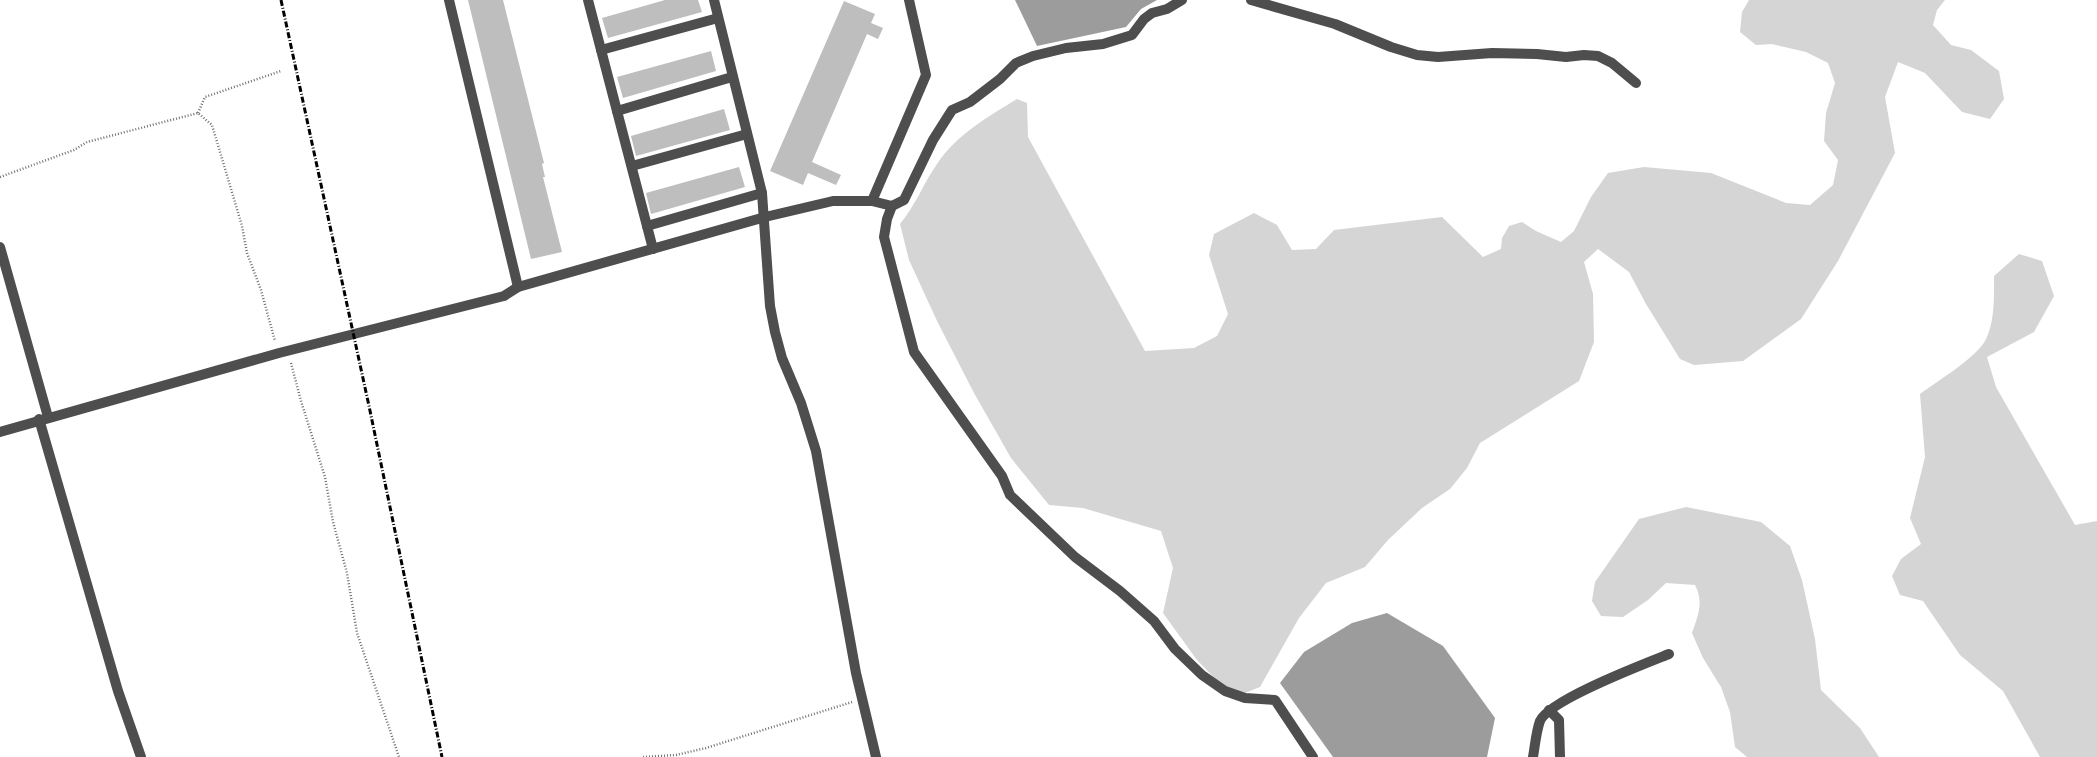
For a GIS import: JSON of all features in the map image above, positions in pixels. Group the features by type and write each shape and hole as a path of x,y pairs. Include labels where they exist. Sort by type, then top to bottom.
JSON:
{"street":[{"path":"450,0 518,288"},
{"path":"588,0 653,249"},
{"path":"714,0 762,193 765,217 770,306 774,332 782,358 801,403 816,450 862,699 876,757"},
{"path":"872,201 926,75 909,0"},
{"path":"0,432 43,418 284,352 504,296 518,288 765,217 833,201 872,201 892,206 904,200 933,140 952,110 970,102 994,84 1016,63 1034,56 1060,50 1103,44 1132,35 1144,19 1152,13 1167,9 1182,0"},
{"path":"1251,0 1335,24 1391,47 1418,55 1438,57 1492,53 1537,54 1566,57 1584,55 1598,56 1612,63 1636,83"},
{"path":"601,50 718,18"},
{"path":"617,111 732,77"},
{"path":"632,166 748,134"},
{"path":"647,226 762,193"},
{"path":"892,206 887,219 884,237 914,352 1002,476 1010,495 1075,558 1120,591 1154,621 1175,650 1202,675 1225,691 1245,698 1275,700 1312,757"},
{"path":"0,247 43,418 118,691 141,757"},
{"path":"1533,757 1540,720 1549,710 1578,694 1669,654"},
{"path":"1549,710 1559,720 1560,757"}],"path":[{"path":"198,113 205,97 281,71"},
{"path":"0,177 74,150 86,142 198,113"},
{"path":"198,113 212,125 242,226 247,253 284,352 325,477 333,522 347,573 357,633 399,757"},
{"path":"642,757 676,755 706,748 862,699"}],"shaded area":[{"path":"1015,0 1157,0 1141,9 1126,27 1037,46"},
{"path":"1749,0 1945,0 1937,10 1933,25 1951,45 1971,50 1999,71 2004,99 1990,119 1962,112 1925,73 1898,62 1885,97 1895,153 1838,261 1801,319 1743,361 1694,365 1680,359 1646,304 1629,272 1598,249 1584,262 1593,294 1594,342 1579,381 1480,443 1467,468 1450,489 1422,508 1388,540 1365,567 1326,583 1299,618 1260,687 1245,693 1222,686 1197,660 1163,613 1173,568 1161,531 1083,508 1049,505 1011,458 974,393 938,323 909,260 900,224 911,209 937,164 945,153 963,135 1017,99 1027,103 1028,137 1145,351 1194,348 1217,336 1228,314 1209,255 1214,234 1254,213 1277,225 1292,250 1316,249 1334,230 1442,217 1483,257 1501,249 1502,238 1509,226 1522,222 1536,231 1561,242 1574,231 1591,197 1608,173 1644,167 1711,173 1786,203 1810,205 1833,185 1838,160 1824,141 1826,113 1835,83 1828,63 1806,52 1772,44 1756,45 1740,32 1742,12"},
{"path":"2019,254 2042,261 2054,296 2034,332 1987,357 1996,387 2075,525 2097,521 2097,757 2040,757 2003,691 1960,655 1923,601 1900,595 1892,576 1901,559 1921,544 1910,518 1925,457 1920,394 1966,361 1982,346 1991,324 1994,300 1994,276"},
{"path":"1686,507 1761,522 1790,546 1802,580 1815,639 1821,690 1860,728 1879,757 1747,757 1735,747 1730,712 1721,687 1703,658 1692,633 1700,603 1698,591 1695,585 1666,583 1648,600 1623,617 1601,616 1592,601 1595,582 1639,519"},
{"path":"1387,613 1443,646 1495,718 1487,757 1333,757 1280,683 1304,652 1352,623"}],"building":[{"path":"468,0 503,0 544,163 542,164 545,177 543,177 562,252 531,259"},
{"path":"665,0 698,0 702,12 608,38 602,18"},
{"path":"844,1 875,14 871,23 883,28 878,39 867,34 812,162 841,175 836,185 808,173 803,185 770,171"},
{"path":"711,51 716,71 623,98 617,77"},
{"path":"724,109 730,130 636,156 631,136"},
{"path":"739,167 745,187 651,214 646,193"}],"railway":[{"path":"281,0 369,406 442,757"}]}
